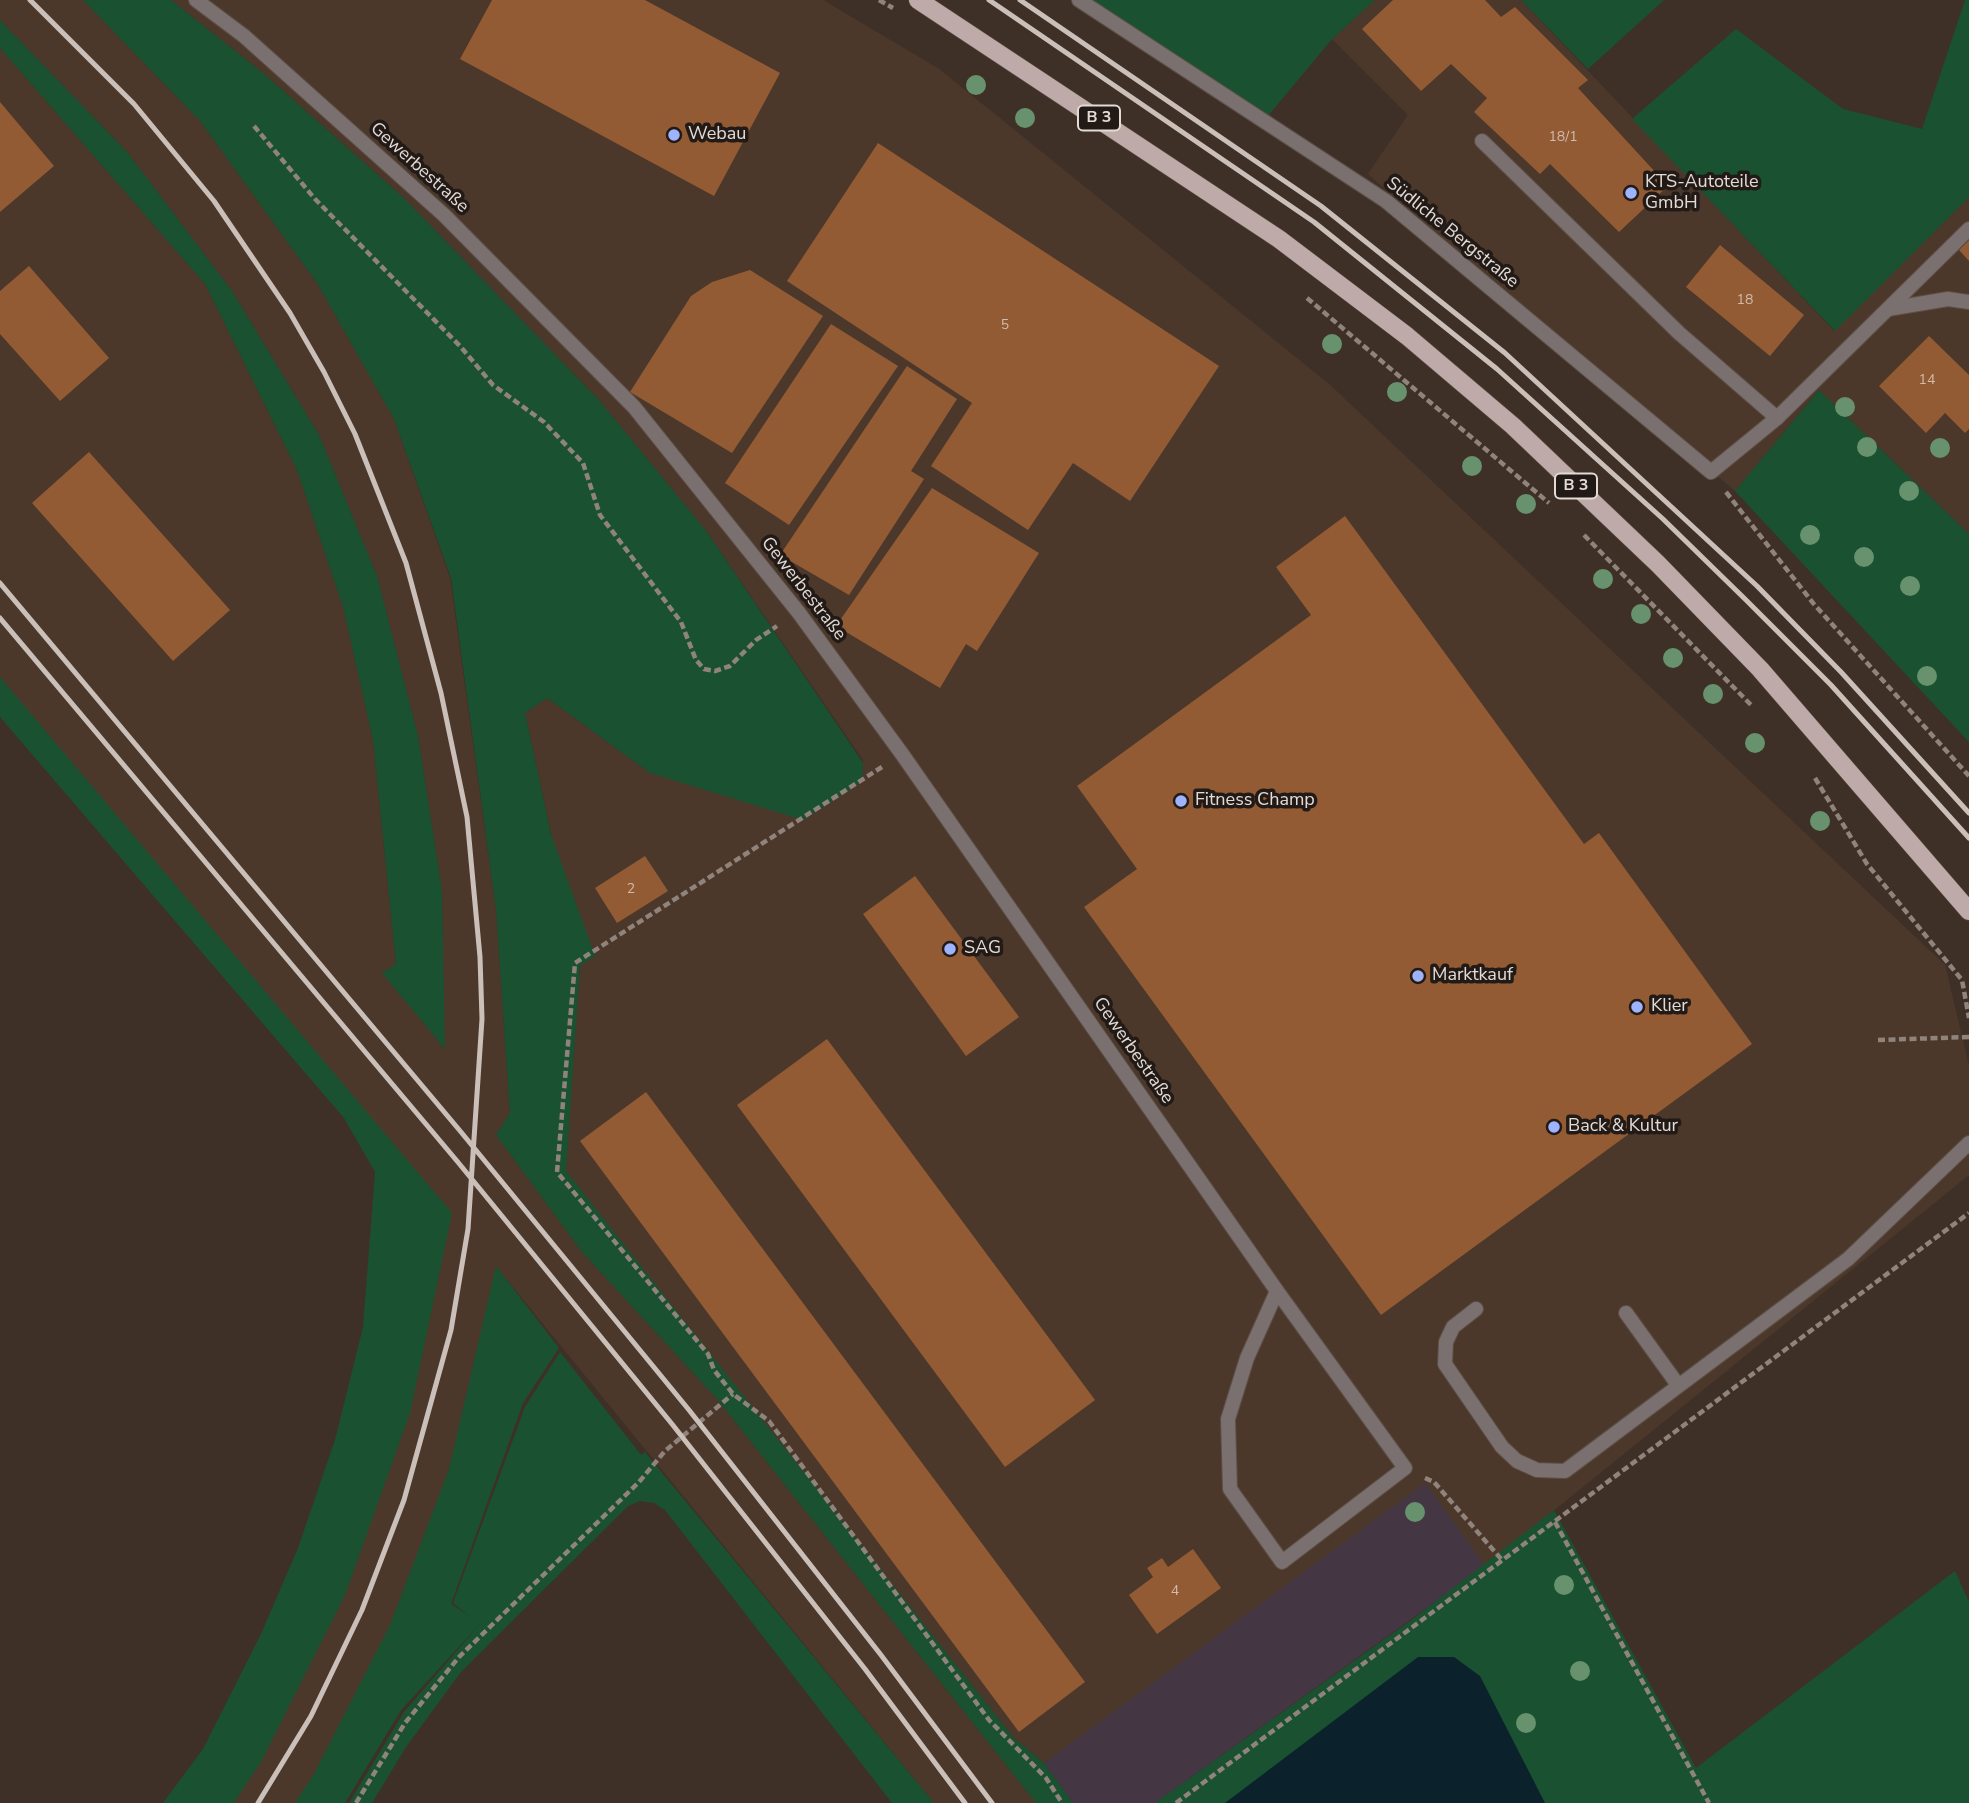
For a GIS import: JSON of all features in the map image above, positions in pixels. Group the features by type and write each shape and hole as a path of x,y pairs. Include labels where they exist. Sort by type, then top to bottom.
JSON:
{"main road":[{"name":"B 3","path":"918,0 1279,239 1407,335 1513,426 1658,564 1760,669 1969,911"}],"street":[{"name":"Gewerbestraße","path":"196,0 244,36 444,215 615,387 799,613 902,754 1277,1290 1405,1468"},
{"name":"Südliche Bergstraße","path":"1080,0 1386,201 1711,472"},
{"path":"1482,141 1679,333 1777,418"},
{"path":"1711,472 1777,418 1969,229"},
{"path":"1888,309 1948,299 1969,302"},
{"path":"1476,1309 1453,1327 1446,1342 1445,1364 1502,1447 1517,1461 1537,1470 1565,1471 1848,1259 1969,1143"},
{"path":"1277,1290 1247,1358 1228,1419 1230,1489 1282,1562 1405,1468"},
{"path":"1626,1313 1678,1385"}],"path":[{"path":"879,0 903,14"},
{"path":"254,126 315,198 460,346 493,385 544,422 583,463 600,515 681,622 696,660 704,669 715,671 730,666 756,640 799,613"},
{"path":"1300,292 1552,504"},
{"path":"1711,472 1812,603 1969,776"},
{"path":"1581,533 1753,707"},
{"path":"902,754 575,963 557,1172 708,1354 714,1370 733,1394 769,1421 989,1720 1046,1778 1062,1803"},
{"path":"1808,766 1867,864 1962,980 1969,1018"},
{"path":"1878,1040 1969,1037"},
{"path":"1176,1803 1555,1522 1742,1379 1969,1213"},
{"path":"356,1803 405,1723 459,1657 639,1482 665,1451 733,1394"},
{"path":"1405,1468 1434,1482 1502,1560"},
{"path":"1555,1522 1709,1803"}],"shaded area":[{"path":"0,0 83,0 200,121 317,283 394,419 450,578 496,910 510,1113 496,1135 582,1252 717,1399 1036,1803 934,1803 503,1275 457,1464 393,1635 306,1803 214,1803 435,1195 0,683 0,48 205,284 297,470 343,607 373,740 396,965 383,973 444,1048 442,891 418,736 377,576 319,435 232,291 128,153 0,20"},
{"path":"171,0 823,0 939,69 1329,384 1945,965 1969,1066 1969,1175 1485,1566 1425,1484 1044,1763 1013,1737 565,1171 580,966 525,713 547,698 650,773 862,782 863,760 707,532 599,400 405,199 263,73"},
{"path":"1375,0 1521,0 1834,331 1969,197 1969,534 1819,390 1735,491 1368,174 1408,115 1332,39"},
{"path":"1425,1483 1485,1566 1155,1803 1073,1803 1044,1763"}],"green space":[{"path":"83,0 171,0 263,73 405,199 599,400 707,532 863,763 862,782 803,820 650,773 547,698 525,713 551,834 595,956 580,966 566,1171 1013,1737 1044,1763 1073,1803 1036,1803 717,1399 582,1252 496,1135 510,1113 496,910 451,578 394,419 317,283 200,121"},
{"path":"1080,0 1375,0 1332,39 1267,117"},
{"path":"1521,0 1664,0 1588,69"},
{"path":"1965,0 1969,0 1969,197 1835,331 1632,119 1736,29 1843,109 1922,129"},
{"path":"0,20 128,153 232,291 319,435 377,576 418,736 442,891 445,1049 382,973 396,964 373,740 343,607 297,470 205,284 0,48"},
{"path":"1819,390 1969,534 1969,742 1735,491"},
{"path":"0,677 452,1213 410,1413 345,1595 262,1760 234,1803 163,1803 203,1749 261,1634 298,1548 335,1440 363,1327 375,1172 344,1118 0,717"},
{"path":"496,1266 559,1348 523,1403 451,1604 469,1616 453,1603 525,1407 560,1352 641,1455 645,1452 934,1803 892,1803 665,1510 654,1503 640,1501 628,1506 461,1672 406,1747 372,1803 349,1803 404,1712 480,1624 401,1710 345,1803 295,1803 314,1774 390,1625 449,1469"},
{"path":"1554,1510 1696,1768 1955,1571 1969,1602 1969,1803 1155,1803 1414,1618"}],"water":[{"path":"1418,1657 1454,1657 1480,1676 1545,1803 1225,1803"}],"building":[{"name":"Webau","path":"492,0 645,0 780,73 714,196 460,59"},
{"path":"1393,0 1485,0 1501,17 1515,7 1588,80 1578,88 1668,186 1619,232 1550,164 1540,174 1474,112 1487,98 1451,64 1421,91 1362,29"},
{"path":"0,102 54,166 0,212"},
{"path":"878,143 1219,366 1130,501 1073,463 1028,530 931,466 972,403 787,281"},
{"path":"1969,240 1969,261 1959,250"},
{"path":"1720,245 1804,315 1770,356 1686,287"},
{"path":"29,266 109,358 60,401 0,334 0,291"},
{"path":"750,270 823,316 732,453 630,392 691,296 712,282"},
{"path":"831,324 898,366 789,525 725,483"},
{"path":"1929,336 1969,375 1969,429 1965,433 1945,413 1926,433 1879,386"},
{"path":"907,366 957,399 911,471 924,479 849,595 780,555"},
{"path":"89,452 230,610 173,661 32,503"},
{"path":"932,488 1039,553 977,651 966,644 940,688 836,626"},
{"name":"Marktkauf","path":"1345,516 1584,844 1599,833 1752,1044 1381,1315 1084,907 1137,869 1077,786 1311,615 1276,567"},
{"path":"645,856 668,891 617,923 595,888"},
{"path":"915,876 1019,1017 966,1056 863,914"},
{"path":"827,1039 1095,1400 1005,1467 737,1105"},
{"path":"646,1092 1085,1682 1019,1732 580,1141"},
{"path":"1193,1549 1221,1588 1157,1634 1129,1595 1153,1577 1147,1568 1162,1558 1168,1567"}],"railway":[{"path":"30,0 134,104 214,201 290,313 324,372 355,434 406,563 441,693 467,817 480,957 482,1019 468,1229 451,1330 404,1500 362,1610 311,1716 258,1803"},
{"path":"989,0 1314,222 1497,369 1663,519 1746,600 1831,685 1969,838"},
{"path":"1020,0 1321,206 1505,353 1757,586 1841,672 1969,813"},
{"path":"0,583 461,1132 689,1410 881,1655 992,1803"},
{"path":"0,618 457,1161 672,1424 865,1669 965,1803"}],"place":[{"name":"Webau","path":"674,135"},
{"name":"KTS-Autoteile GmbH","path":"1631,193"},
{"name":"Fitness Champ","path":"1181,801"},
{"name":"SAG","path":"950,949"},
{"name":"Marktkauf","path":"1418,976"},
{"name":"Klier","path":"1637,1007"},
{"name":"Back & Kultur","path":"1554,1127"}]}
